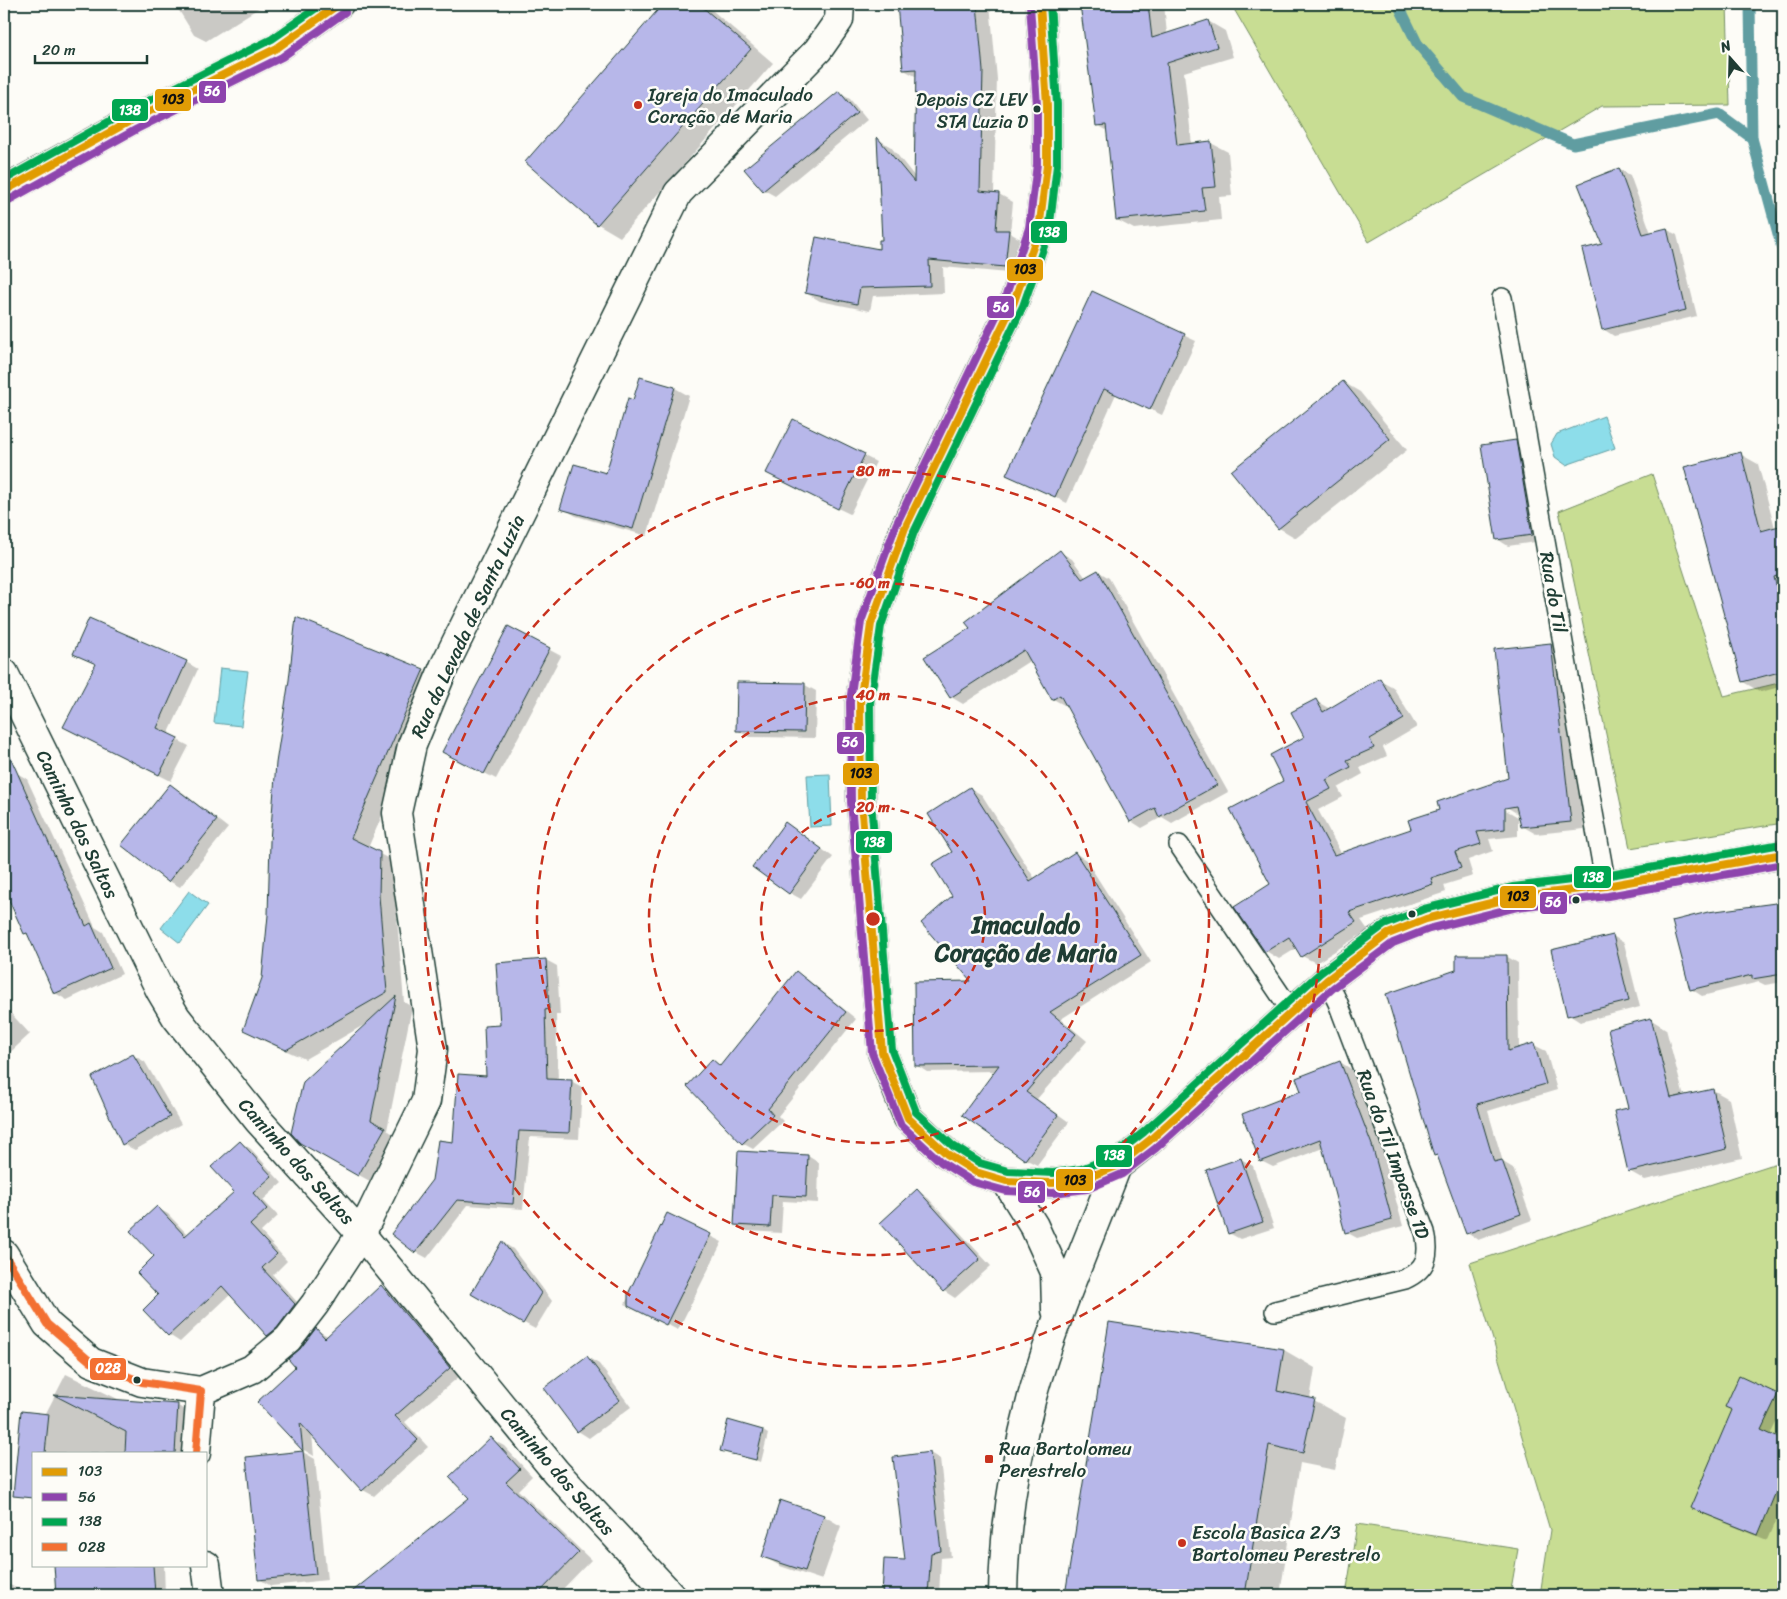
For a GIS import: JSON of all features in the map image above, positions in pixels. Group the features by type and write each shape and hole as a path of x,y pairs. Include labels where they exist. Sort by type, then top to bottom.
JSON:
{"street":[{"path":"4,192 132,120 277,48 339,4"},
{"name":"Rua da Levada de Santa Luzia","path":"201,1392 252,1369 288,1339 316,1304 361,1234 426,1101 433,1048 397,814 412,745 444,667 678,193 818,50 839,20 840,4"},
{"path":"1040,4 1047,105 1048,165 1039,230 1014,302 905,528 871,624 860,703 861,801 882,1052 908,1118 948,1154 976,1172 1006,1181 1053,1183 1084,1179 1117,1166 1150,1140 1327,980 1388,934 1426,919 1515,897 1606,886 1783,854"},
{"name":"Caminho dos Saltos","path":"4,673 156,981 176,1017 258,1120 361,1234 556,1472 671,1595"},
{"path":"1004,1595 1004,1562 1014,1478 1032,1397 1056,1324 1117,1166"},
{"path":"1006,1181 1034,1226 1055,1272 1056,1324"},
{"path":"4,1254 47,1324 91,1362 142,1382 201,1392 196,1452"},
{"path":"206,1566 210,1595"}],"lane":[{"name":"Rua do Til","path":"1502,298 1606,886"},
{"path":"1179,845 1292,1012"},
{"name":"Rua do Til Impasse 1D","path":"1275,1311 1405,1280 1416,1274 1424,1265 1427,1254 1425,1232 1338,1003 1327,980"}],"green space":[{"path":"1231,4 1727,4 1730,105 1602,106 1369,242"},
{"path":"1652,474 1724,696 1783,682 1783,823 1630,848 1559,511"},
{"path":"1783,1161 1783,1595 1540,1595 1550,1530 1470,1263"},
{"path":"1357,1524 1518,1549 1510,1595 1346,1595"}],"water":[{"path":"1604,416 1615,448 1566,465 1555,457 1551,444 1557,434"},
{"path":"220,668 248,671 241,726 214,723"},
{"path":"830,774 832,826 810,827 807,775"},
{"path":"189,891 208,905 180,943 161,928"}],"building":[{"name":"Igreja do Imaculado Coração de Maria","path":"663,4 699,4 751,49 597,225 525,162"},
{"path":"897,4 977,4 983,71 980,191 999,193 996,230 1009,230 1005,267 929,260 930,286 860,288 857,304 805,293 816,237 879,249 879,240 882,240 877,137 914,182 916,69 903,70"},
{"path":"1080,4 1148,4 1152,38 1208,20 1217,47 1167,63 1177,145 1211,141 1216,187 1202,188 1205,211 1116,220 1106,125 1096,126"},
{"path":"839,91 857,113 763,191 744,169"},
{"path":"1619,168 1643,234 1667,228 1686,310 1602,330 1582,249 1602,244 1578,184"},
{"path":"1092,291 1185,334 1150,410 1104,389 1055,497 1006,475"},
{"path":"640,377 675,387 633,529 560,509 574,464 606,473 628,398 633,400"},
{"path":"1343,381 1390,439 1278,529 1231,471"},
{"path":"793,419 865,454 838,509 766,473"},
{"path":"1516,440 1532,535 1496,540 1481,445"},
{"path":"1741,452 1761,531 1783,525 1783,574 1774,577 1783,612 1783,671 1742,682 1684,467"},
{"path":"1060,550 1082,579 1098,570 1217,785 1159,817 1155,808 1130,822 1060,695 1052,700 1024,650 950,698 924,657 970,628 965,622"},
{"path":"296,617 424,669 351,838 380,852 379,896 387,992 286,1050 243,1030 262,978 268,915 270,841 276,763 289,680"},
{"path":"89,618 187,661 157,728 178,738 159,775 63,727 96,664 73,654"},
{"path":"508,626 550,648 484,774 442,752"},
{"path":"1551,643 1571,822 1521,827 1516,806 1505,808 1505,829 1477,832 1481,844 1455,852 1461,868 1431,878 1433,884 1349,912 1356,922 1301,957 1289,937 1265,952 1234,907 1270,884 1230,809 1283,781 1270,755 1304,737 1291,712 1316,699 1323,712 1380,678 1404,719 1370,739 1374,748 1347,760 1351,767 1326,780 1331,789 1306,802 1334,855 1411,829 1408,820 1439,810 1437,802 1508,778 1494,649"},
{"path":"737,682 805,683 804,732 736,731"},
{"path":"4,743 86,926 91,923 111,968 54,994 27,933 24,934 4,889"},
{"path":"170,784 217,820 168,882 121,845"},
{"path":"970,787 1030,881 1075,852 1141,955 1050,1012 1076,1034 1026,1092 1058,1115 1025,1160 962,1115 999,1065 915,1066 914,982 971,981 921,923 952,896 932,864 952,852 928,814"},
{"path":"785,822 822,849 789,894 752,867"},
{"path":"1783,902 1783,974 1752,979 1752,975 1690,990 1672,921 1708,912"},
{"path":"1613,935 1629,1001 1567,1016 1551,950"},
{"path":"1456,955 1507,955 1508,1051 1534,1043 1546,1084 1477,1104 1494,1162 1502,1160 1521,1214 1466,1234 1437,1155 1434,1156 1386,994 1456,970"},
{"path":"546,959 549,1009 545,1010 547,1079 572,1080 569,1133 519,1131 513,1204 457,1200 415,1253 391,1234 432,1180 438,1140 453,1142 458,1074 486,1076 484,1026 500,1025 496,963"},
{"path":"796,971 846,1012 768,1109 773,1115 742,1144 687,1086 712,1059 720,1066"},
{"path":"396,996 371,1120 385,1128 358,1176 300,1143 291,1133 303,1082"},
{"path":"1651,1018 1671,1098 1713,1089 1727,1149 1628,1172 1614,1111 1628,1108 1608,1029"},
{"path":"133,1054 170,1117 122,1145 92,1077"},
{"path":"1340,1061 1372,1145 1392,1220 1345,1233 1320,1139 1260,1162 1242,1114 1301,1091 1296,1078"},
{"path":"240,1141 272,1176 253,1193 267,1209 250,1225 277,1254 262,1268 295,1304 277,1328 267,1336 222,1286 168,1336 143,1310 158,1295 137,1273 154,1256 130,1231 157,1206 185,1236 234,1192 211,1167"},
{"path":"738,1151 808,1155 806,1197 772,1195 770,1227 734,1225"},
{"path":"1241,1158 1263,1222 1228,1234 1206,1170"},
{"path":"917,1189 980,1259 943,1292 880,1223"},
{"path":"667,1213 711,1234 666,1325 628,1306 628,1294"},
{"path":"502,1241 541,1293 523,1324 471,1294"},
{"path":"381,1285 450,1368 395,1416 418,1440 362,1491 300,1423 303,1451 257,1402 295,1367 288,1359 300,1349 316,1328 325,1338"},
{"path":"1109,1322 1284,1349 1277,1391 1315,1399 1303,1453 1269,1445 1245,1595 1065,1595"},
{"path":"587,1356 620,1400 577,1432 544,1388"},
{"path":"1739,1376 1778,1394 1761,1430 1783,1440 1783,1475 1758,1535 1690,1508 1732,1410 1725,1407"},
{"path":"54,1395 178,1404 175,1452 125,1452 126,1432"},
{"path":"21,1411 49,1414 45,1452 32,1452 32,1498 13,1496"},
{"path":"728,1420 763,1430 756,1460 720,1451"},
{"path":"491,1437 520,1469 506,1482 579,1552 537,1595 348,1595 469,1498 449,1477"},
{"path":"303,1451 316,1574 258,1580 246,1457"},
{"path":"930,1452 941,1551 931,1553 928,1595 882,1595 884,1559 905,1560 893,1457"},
{"path":"780,1500 824,1515 805,1571 762,1557"},
{"path":"54,1566 153,1566 155,1594 56,1595"}],"waterway":[{"path":"1398,4 1417,43 1463,97 1573,144 1719,114 1752,138"},
{"path":"1750,4 1752,138 1783,252"}],"transit line":[{"name":"138","path":"4,180 128,111 272,39 322,4"},
{"name":"103","path":"4,191 132,120 277,48 339,4"},
{"name":"103","path":"1040,4 1047,105 1047,165 1039,230 1014,302 905,528 871,624 860,703 861,801 882,1052 908,1118 947,1154 976,1172 1006,1181 1053,1183 1084,1179 1117,1166 1150,1140 1327,980 1388,934 1426,919 1515,897 1606,886 1783,854"},
{"name":"138","path":"1050,4 1057,104 1057,165 1049,232 1023,306 914,532 881,626 870,704 871,801 892,1050 916,1112 953,1146 980,1163 1008,1171 1053,1173 1081,1169 1112,1157 1144,1132 1320,973 1384,925 1424,909 1513,887 1605,876 1781,844"},
{"name":"56","path":"1030,5 1037,105 1037,164 1029,228 1005,298 896,525 861,622 850,702 851,802 872,1053 901,1125 941,1162 973,1182 1006,1191 1053,1193 1087,1189 1122,1174 1156,1148 1333,988 1393,943 1429,929 1517,907 1608,896 1783,864"},
{"name":"56","path":"9,200 137,129 282,57 345,12"},
{"name":"028","path":"4,1254 47,1324 91,1362 142,1382 201,1391 196,1452"}],"place":[{"name":"Igreja do Imaculado Coração de Maria","path":"638,105"},
{"name":"Depois CZ LEV STA Luzia D","path":"1037,109"},
{"name":"Rua Bartolomeu Perestrelo","path":"989,1459"},
{"name":"Escola Basica 2/3 Bartolomeu Perestrelo","path":"1182,1543"}],"district":[{"name":"Imaculado Coração de Maria","path":"1026,939"}]}
